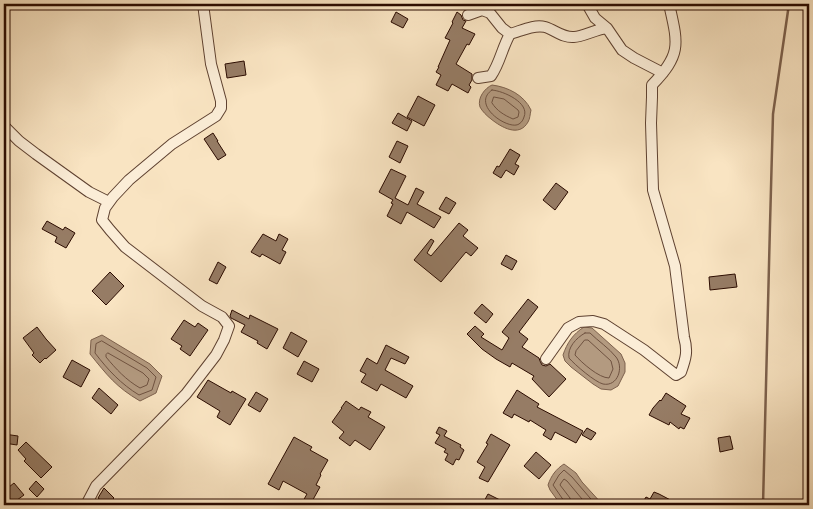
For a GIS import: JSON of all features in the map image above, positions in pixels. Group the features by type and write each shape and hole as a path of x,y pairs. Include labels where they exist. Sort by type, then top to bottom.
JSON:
{"street":[{"path":"86,505 96,486 186,394 216,355 224,340 228,326 222,317 202,306 125,247 102,220 105,208 129,180 172,144 216,116 221,108 221,101 211,64 204,4"},
{"path":"587,4 595,18 607,28 622,50 663,73"},
{"path":"546,359 568,328 579,322 604,324 644,350 676,375 681,372 686,358 687,348 675,266 653,190 650,123 652,85 671,62 675,50 676,39 669,4"},
{"path":"468,15 482,10 490,13 502,28 510,34"},
{"path":"478,78 491,76 496,70 510,34 543,26 566,37 575,38 607,28"},
{"path":"4,126 19,141 89,192 110,202"}],"water":[{"path":"492,85 515,93 528,105 531,110 529,121 524,127 515,130 505,128 491,119 482,110 479,104 481,97 484,91"},
{"path":"584,327 592,328 621,354 625,363 625,372 618,386 611,390 601,389 593,384 565,361 563,355 569,343"},
{"path":"102,335 150,364 162,376 156,393 140,401 118,386 90,354 91,340"},
{"path":"564,464 576,473 603,505 561,505 548,485 554,473"}],"building":[{"path":"396,12 408,19 403,28 391,22"},
{"path":"457,12 466,21 462,28 475,34 456,64 472,74 472,80 469,85 471,87 468,93 452,84 448,91 436,85 441,75 436,72 450,40 445,38"},
{"path":"244,61 246,75 227,78 225,64"},
{"path":"418,96 435,105 424,126 407,117"},
{"path":"398,113 412,121 407,131 392,123"},
{"path":"213,133 226,155 218,160 204,139"},
{"path":"397,141 408,146 400,163 389,157"},
{"path":"510,149 520,155 515,164 519,166 514,175 506,170 501,178 493,173"},
{"path":"391,169 406,176 395,198 408,205 416,188 424,192 417,204 441,217 434,228 407,212 401,224 387,216 393,200 379,192"},
{"path":"556,183 568,192 555,210 543,200"},
{"path":"446,197 456,203 449,214 439,209"},
{"path":"47,221 63,230 65,227 75,233 66,248 55,242 57,237 42,229"},
{"path":"459,223 468,230 463,236 478,248 471,256 466,252 441,282 414,260 431,239 434,241 427,253 431,256"},
{"path":"263,234 276,241 279,234 288,239 282,250 286,252 280,264 262,254 260,257 251,252"},
{"path":"506,255 517,261 512,270 501,264"},
{"path":"218,262 226,267 217,284 209,280"},
{"path":"110,272 124,286 106,305 92,291"},
{"path":"735,274 737,287 710,290 709,277"},
{"path":"528,299 538,307 519,332 528,339 522,347 539,358 542,365 550,364 566,379 549,397 532,379 534,376 512,363 510,367 496,359 482,349 467,334 475,326 484,334 481,337 502,350 509,338 502,332"},
{"path":"482,304 493,314 486,323 474,313"},
{"path":"232,310 249,319 250,315 278,329 267,349 257,343 258,341 241,332 245,325 231,318"},
{"path":"184,320 195,327 198,323 208,330 190,356 180,349 182,346 171,339"},
{"path":"37,327 56,350 40,363 32,355 34,353 23,338"},
{"path":"291,332 307,341 298,357 283,348"},
{"path":"386,345 409,357 405,364 391,358 385,370 413,386 406,398 381,384 377,391 361,382 366,374 360,371 367,358 377,364"},
{"path":"72,360 90,370 81,387 63,377"},
{"path":"304,361 319,369 312,382 297,374"},
{"path":"208,380 246,399 230,425 217,417 220,411 197,397"},
{"path":"99,388 118,405 111,414 92,398"},
{"path":"517,390 539,404 537,407 583,431 576,443 555,432 551,440 543,435 546,430 530,420 529,422 514,414 512,418 503,413"},
{"path":"256,392 268,399 260,412 248,405"},
{"path":"666,393 686,406 681,414 690,418 684,429 680,427 679,429 670,422 669,425 649,415"},
{"path":"346,401 359,410 361,407 371,412 368,417 385,427 370,450 355,440 350,446 339,438 344,432 332,422"},
{"path":"439,427 447,431 444,436 461,445 460,447 464,450 459,460 456,459 453,465 445,460 448,454 444,452 446,449 435,443 440,435 436,433"},
{"path":"587,428 596,433 591,440 582,435"},
{"path":"4,434 18,436 17,445 4,443"},
{"path":"491,434 510,445 488,482 479,478 485,467 477,462 488,444 486,443"},
{"path":"730,436 733,449 720,452 718,438"},
{"path":"294,437 312,447 310,450 328,460 316,485 320,487 310,505 303,501 307,494 283,481 279,490 268,484"},
{"path":"26,442 52,467 41,478 24,461 26,459 18,450"},
{"path":"536,452 551,465 539,479 524,466"},
{"path":"36,481 44,489 37,497 29,489"},
{"path":"14,483 24,495 13,503 4,491"},
{"path":"104,488 114,498 107,505 98,498"},
{"path":"654,492 680,505 641,505 646,497 650,499"},
{"path":"488,494 510,505 482,505"}],"waterway":[{"path":"763,505 773,114 789,4"}]}
